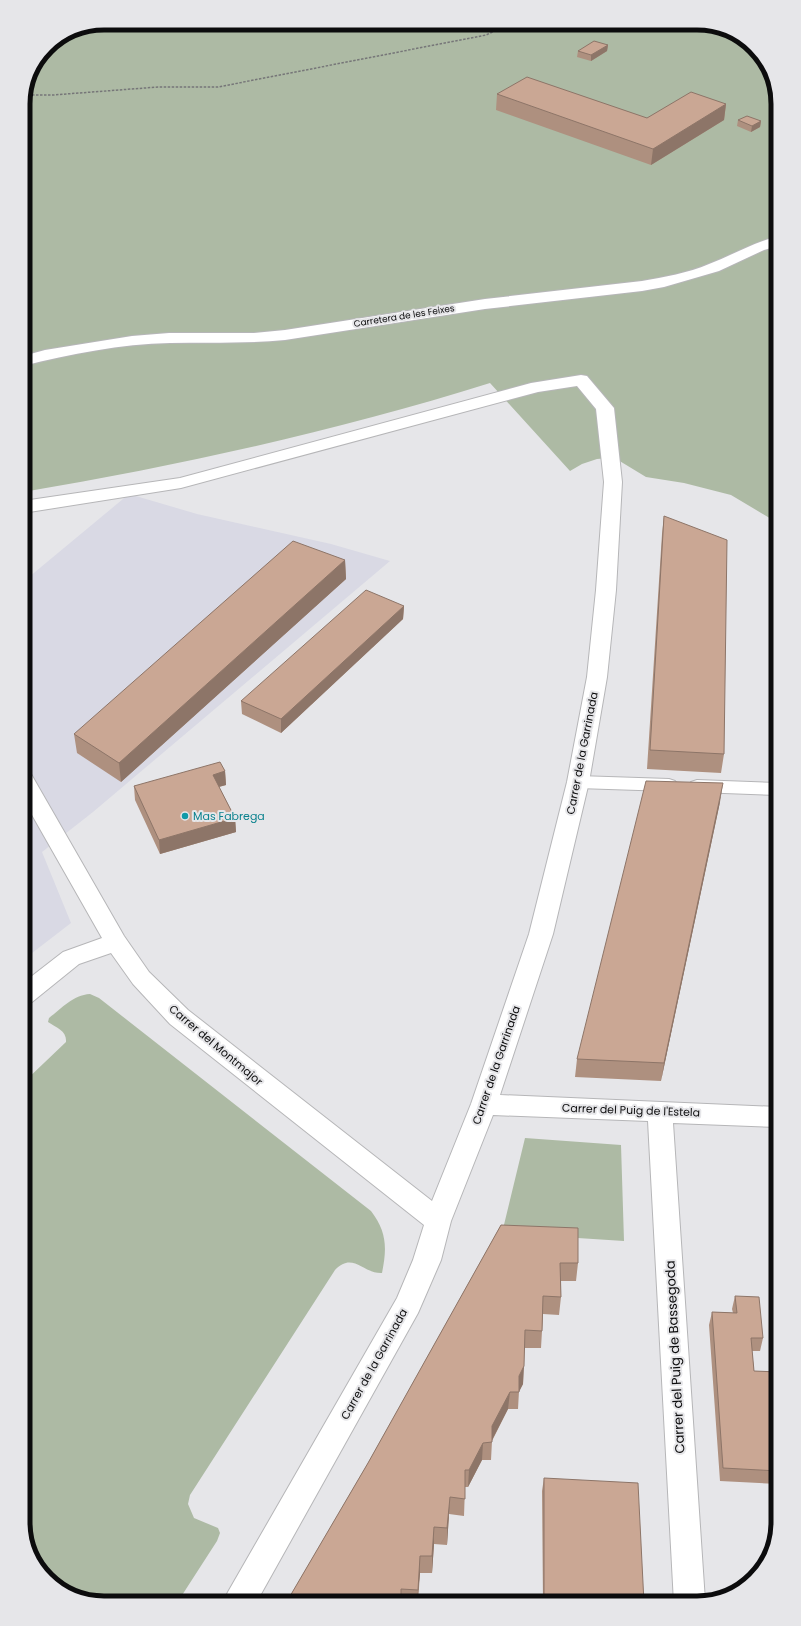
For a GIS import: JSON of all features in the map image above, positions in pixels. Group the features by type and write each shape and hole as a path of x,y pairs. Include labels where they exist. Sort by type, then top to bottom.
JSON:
{"street":[{"name":"Carretera de les Feixes","path":"30,359 45,355 132,341 168,338 254,338 285,335 486,304 642,286 683,277 713,268 771,243"},
{"name":"Carrer de la Garrinada","path":"30,506 181,483 537,387 581,380 605,408 613,482 606,590 597,676 578,782 541,934 484,1104 438,1221 427,1260 408,1304 243,1596"},
{"name":"Carrer del Montmajor","path":"30,791 116,942 141,978 179,1017 438,1221"},
{"path":"30,990 71,958 116,942"},
{"name":"Carrer del Puig de l'Estela","path":"484,1104 771,1117"},
{"name":"Carrer del Puig de Bassegoda","path":"660,1112 690,1596"}],"lane":[{"path":"578,782 771,789"}],"path":[{"path":"30,95 53,95 158,87 218,87 486,35 497,30"}],"shaded area":[{"path":"129,494 197,514 331,544 390,561 93,812 42,852 71,923 30,955 30,576"}],"green space":[{"path":"104,30 702,30 721,34 738,42 753,55 761,67 770,90 771,104 771,519 731,495 684,483 646,477 618,460 609,458 597,459 582,464 570,471 490,383 317,431 200,458 82,482 30,491 30,99 34,80 42,63 55,48 63,42 90,31"},
{"path":"90,994 99,998 371,1211 383,1233 385,1256 382,1273 369,1270 353,1263 341,1265 335,1270 190,1495 188,1504 194,1518 218,1528 220,1533 217,1541 182,1596 99,1596 80,1592 63,1584 45,1567 34,1546 31,1536 30,1076 66,1042 63,1032 48,1022 49,1018 73,999"},
{"path":"525,1138 621,1145 624,1241 502,1233"}],"building":[{"path":"594,41 608,45 591,55 578,51"},
{"path":"527,77 647,118 691,92 726,104 653,149 497,94"},
{"path":"747,116 761,121 752,126 738,120"},
{"path":"664,516 727,540 724,754 650,750"},
{"path":"293,541 345,560 119,763 74,734"},
{"path":"366,590 404,606 281,719 241,701"},
{"name":"Mas Fabrega","path":"220,762 225,771 213,775 235,818 159,840 134,786"},
{"path":"646,781 723,783 664,1063 577,1059"},
{"path":"501,1225 578,1228 578,1263 560,1263 561,1297 543,1296 542,1331 525,1330 524,1366 519,1376 519,1392 510,1392 492,1426 492,1442 483,1443 469,1470 465,1470 465,1499 450,1497 447,1528 434,1527 432,1556 420,1556 418,1590 401,1589 401,1596 290,1596 368,1463"},
{"path":"735,1296 759,1297 763,1338 751,1338 754,1371 771,1372 771,1471 723,1468 712,1312 737,1313"},
{"path":"544,1478 638,1483 644,1596 544,1596"}],"place":[{"name":"Mas Fabrega","path":"185,816"}]}
